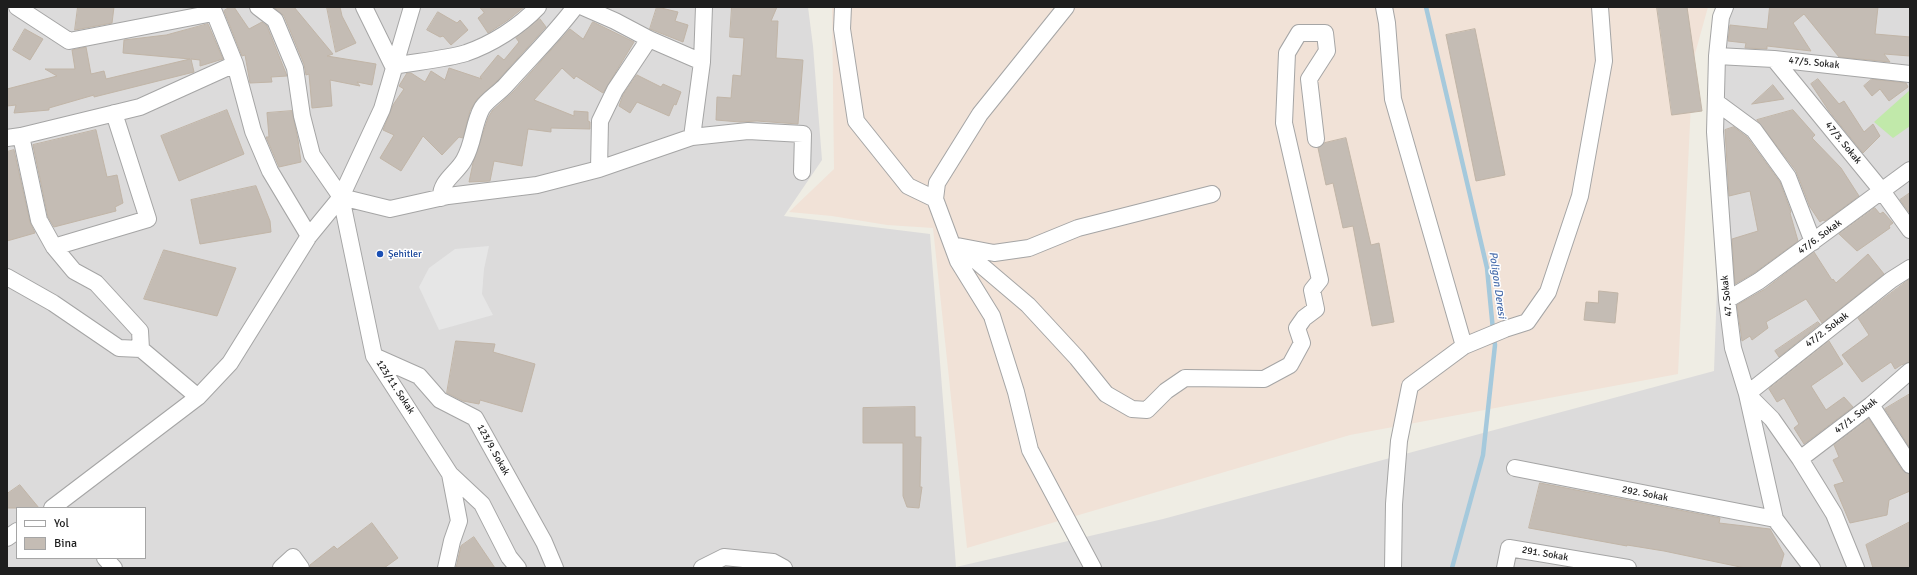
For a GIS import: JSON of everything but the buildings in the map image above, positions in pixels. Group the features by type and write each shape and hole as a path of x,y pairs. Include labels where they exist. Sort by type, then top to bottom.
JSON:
{"street":[{"path":"17,7 69,41 213,10 235,64 253,131 268,164 309,236"},
{"path":"258,7 275,20 294,68 302,116 312,155 342,197 390,209 441,198 537,185 599,169 692,137 748,131 803,134 802,172"},
{"path":"364,7 393,66"},
{"path":"58,507 198,397 230,363 309,236 342,197 382,109 393,66 412,7"},
{"path":"393,66 465,53 499,37 530,15 538,7"},
{"path":"441,198 443,186 457,171 469,150 476,122 485,104 501,90 542,47 575,7"},
{"path":"583,7 618,14 649,40 702,62"},
{"path":"692,137 702,62 704,7"},
{"path":"842,7 842,29 856,121 908,186 935,199"},
{"path":"1066,7 980,114 937,183 935,199 958,260 992,316 1016,392 1030,450 1093,568"},
{"path":"1384,7 1387,23 1393,98 1464,346"},
{"path":"1393,568 1394,504 1398,441 1410,386 1464,346 1505,329 1527,322 1548,292 1580,196 1604,61 1600,7"},
{"name":"47. Sokak","path":"1725,7 1721,17 1717,56 1715,132 1727,300 1733,348 1746,394 1775,519 1812,568"},
{"path":"958,260 976,260 1022,300 1077,358 1106,394 1132,409 1147,410 1166,391 1185,378 1264,379 1290,365 1302,343 1297,328 1304,318 1316,309 1312,290 1320,280 1284,123 1287,53 1299,33 1325,33 1327,51 1309,79 1316,139"},
{"path":"599,169 600,121 614,90 649,40"},
{"name":"47/5. Sokak","path":"1717,56 1774,59 1910,74"},
{"name":"47/3. Sokak","path":"1774,59 1882,191 1910,230"},
{"path":"141,348 140,331 96,283 74,271 54,247 39,220 14,137 140,107 235,64"},
{"path":"1716,102 1754,130 1788,177 1813,242"},
{"path":"54,247 148,219 114,113"},
{"name":"47/6. Sokak","path":"1727,300 1759,281 1910,170"},
{"path":"952,245 994,253 1029,248 1078,228 1212,194"},
{"name":"123/11. Sokak","path":"342,197 374,356 450,474 458,521 446,568"},
{"name":"47/2. Sokak","path":"1746,394 1891,280 1910,268"},
{"path":"7,277 52,303 119,348 141,348 198,397"},
{"name":"123/9. Sokak","path":"374,356 419,376 440,400 475,418 544,542 556,568"},
{"name":"47/1. Sokak","path":"1800,459 1871,405 1910,371"},
{"path":"1746,394 1772,419 1800,459 1834,514 1856,568"},
{"path":"1871,405 1910,466"},
{"name":"292. Sokak","path":"1516,468 1775,519"},
{"path":"450,474 482,504 509,557 518,568"},
{"path":"7,538 16,532"},
{"name":"291. Sokak","path":"1505,568 1509,548 1628,568"},
{"path":"702,568 724,557 773,562 784,568"},
{"path":"280,568 293,558 301,568"},
{"path":"106,559 114,568"}],"shaded area":[{"path":"7,7 808,7 813,46 822,160 784,216 930,234 956,567 1163,519 1714,371 1727,7 1910,7 1910,568 7,568"},
{"path":"832,7 1708,7 1693,61 1678,374 1350,435 967,548 933,228 887,225 832,216 789,212 834,169"},
{"path":"489,246 484,269 482,294 493,315 439,330 419,287 429,268 455,249"}],"green space":[{"path":"1910,90 1910,126 1893,138 1874,122"}],"waterway":[{"name":"Poligon Deresi","path":"1426,7 1487,268 1493,330"},
{"name":"Poligon Deresi","path":"1452,568 1483,455 1495,345 1494,337"}],"place":[{"name":"Şehitler","path":"380,254"}]}
